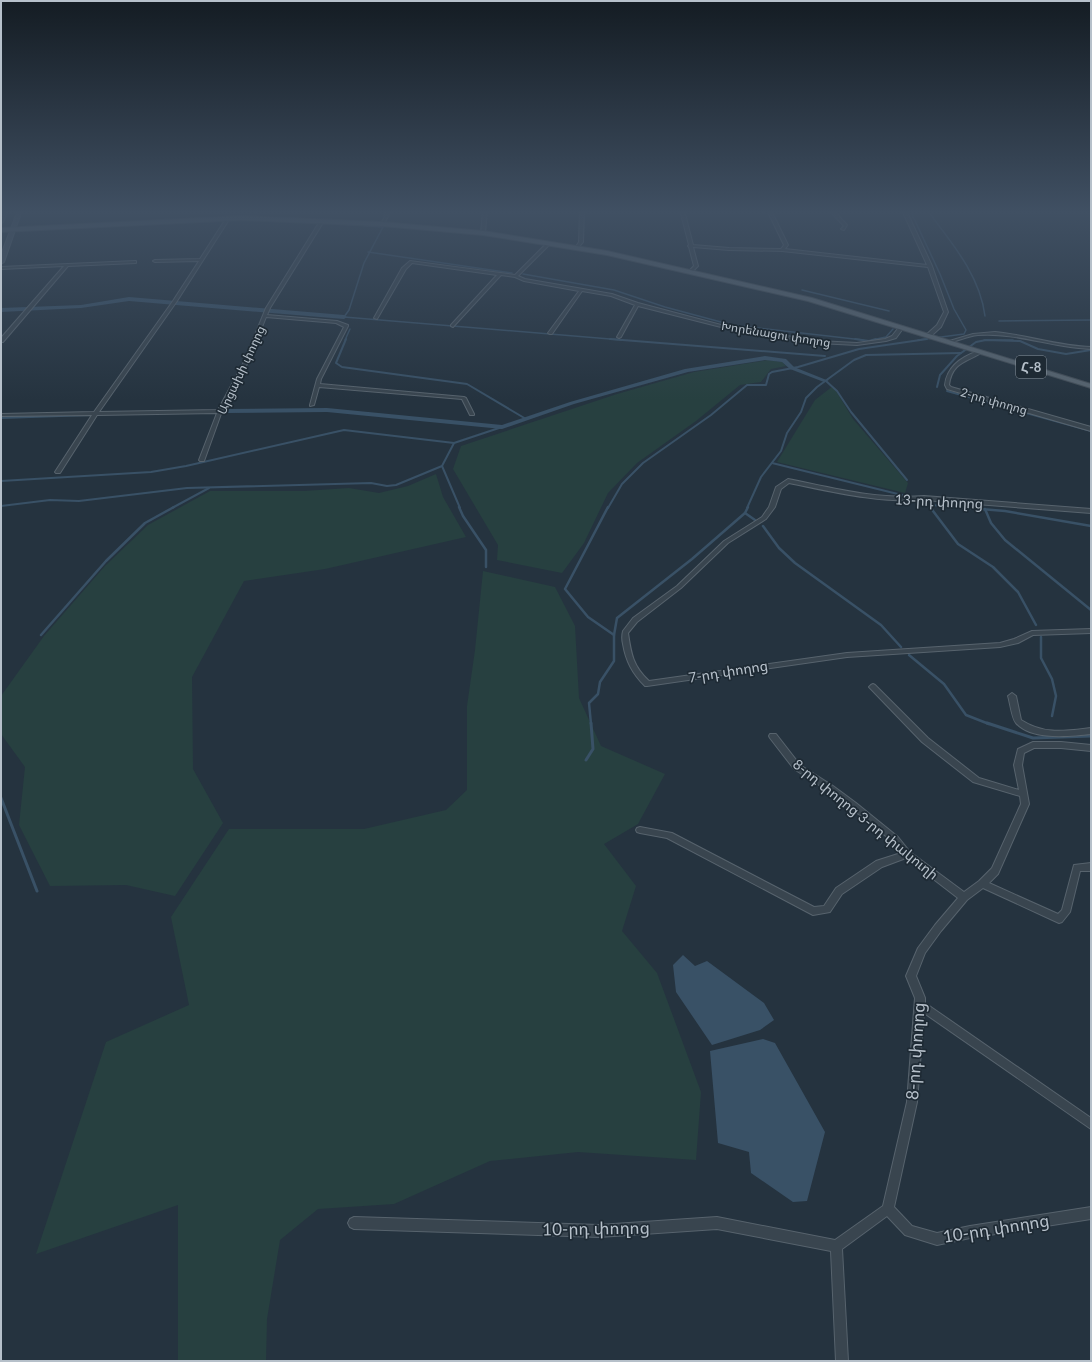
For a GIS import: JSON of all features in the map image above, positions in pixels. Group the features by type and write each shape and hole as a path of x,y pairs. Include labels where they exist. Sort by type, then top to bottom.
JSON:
{"main road":[{"name":"Հ-8","path":"697,274 817,301 1091,386"}],"street":[{"path":"1,341 28,312 60,274"},
{"path":"58,472 96,411 172,306 192,274"},
{"name":"Արցախի փողոց","path":"202,460 220,410 246,362 267,312 290,274"},
{"name":"Խորենացու փողոց","path":"376,318 401,274"},
{"name":"Խորենացու փողոց","path":"489,274 516,276 524,280 582,289 617,297 637,304 740,331 838,344 857,344 886,340 894,337 902,327"},
{"path":"928,336 939,326 946,312 933,274"},
{"path":"453,326 499,275"},
{"path":"550,333 582,289"},
{"path":"619,338 637,304"},
{"path":"267,312 337,322 346,326 330,355 317,385 312,405"},
{"path":"948,342 980,334 1008,335 1068,348 1091,348"},
{"name":"2-րդ փողոց","path":"981,352 963,358 949,377 947,385 949,388 1091,428"},
{"path":"317,385 464,398 472,414"},
{"path":"1,415 96,411 220,410"},
{"name":"13-րդ փողոց","path":"788,482 877,498 924,498 1091,511"},
{"name":"7-րդ փողոց","path":"788,482 778,488 772,507 764,518 726,542 679,587 635,620 625,633 627,649 634,672 647,684 847,655 1000,645 1016,641 1032,633 1091,631"},
{"path":"873,687 925,740 976,780 1022,794"},
{"path":"1012,696 1018,721 1036,732 1047,734 1091,731"},
{"name":"8-րդ փողոց 3-րդ փակուղի","path":"772,736 798,767 853,805 896,839 907,854 964,897"},
{"name":"8-րդ փողոց","path":"888,1209 912,1102 920,998 911,976 921,951 964,897 982,884 995,870 1003,855 1025,804 1018,765 1021,751 1033,745 1061,745 1091,748"},
{"path":"640,830 669,835 813,911 827,909 839,891 879,864 907,854"},
{"path":"982,884 1059,919 1066,912 1077,868 1091,867"},
{"path":"920,1005 1091,1124"},
{"path":"842,1361 836,1246 888,1209"},
{"name":"10-րդ փողոց","path":"888,1209 909,1231 937,1239 970,1232 1091,1214"},
{"name":"10-րդ փողոց","path":"354,1223 599,1231 717,1222 836,1246"}],"green space":[{"path":"768,360 782,362 786,366 771,369 761,382 740,385 696,421 637,463 608,493 584,543 562,573 497,560 498,545 453,469 461,446 617,394 694,372"},
{"path":"833,386 853,419 908,483 905,493 777,462 815,400"},
{"path":"436,474 443,497 466,537 325,569 244,581 192,677 193,769 223,823 175,896 126,885 50,886 19,825 25,767 1,734 1,696 44,636 105,566 148,525 210,491 304,491 349,488 379,493 408,486"},
{"path":"483,571 555,587 575,626 579,698 601,746 665,774 638,824 604,844 636,886 622,931 657,973 701,1092 696,1160 578,1152 490,1161 394,1204 318,1209 280,1240 267,1319 266,1361 178,1361 178,1205 36,1254 106,1042 189,1005 171,917 229,829 364,829 446,810 467,790 467,706 475,650"}],"water":[{"path":"683,955 695,966 707,961 764,1003 774,1020 760,1030 712,1045 676,992 673,965"},
{"path":"763,1039 775,1043 825,1132 807,1201 793,1202 751,1173 749,1152 718,1143 710,1051"}],"waterway":[{"path":"361,274 349,310 344,317 622,340"},
{"path":"523,274 614,290 665,307 732,325 858,339"},
{"path":"918,340 964,334 966,330 954,309 940,274"},
{"path":"971,274 982,301 985,316"},
{"path":"802,290 889,311"},
{"path":"1,310 81,307 129,299 344,317"},
{"path":"999,321 1091,320"},
{"path":"345,340 350,329"},
{"path":"874,340 886,337 893,329"},
{"path":"346,339 336,363 342,367 467,384 526,419"},
{"path":"610,339 825,356"},
{"path":"858,339 863,340"},
{"path":"858,339 869,341 874,340"},
{"path":"608,508 622,484 643,463 711,415 747,385 766,385 769,374 772,372 798,367 859,349 927,339"},
{"path":"937,387 940,375 957,356 976,342 986,340"},
{"path":"986,340 1013,340"},
{"path":"986,340 1020,341 1038,349 1066,354 1091,350"},
{"path":"747,508 761,477 781,451 787,433 801,412 806,398 817,387 854,360 866,355 961,353"},
{"path":"226,411 327,410 502,427 572,403 687,370 765,358 784,360 792,368 826,381"},
{"path":"826,381 837,391 851,412 907,480"},
{"path":"947,391 1091,431"},
{"path":"1,417 89,415"},
{"path":"454,443 502,427"},
{"path":"1,481 151,472 186,466 344,430 454,443"},
{"path":"442,466 454,443"},
{"path":"772,463 910,497 919,504 968,508"},
{"path":"1,506 50,500 79,501 187,488 371,483 387,486 396,485 442,466"},
{"path":"442,466 460,508"},
{"path":"172,508 209,488"},
{"path":"41,635 106,561 145,523 174,507"},
{"path":"459,507 463,516 486,550 486,567"},
{"path":"608,507 565,589 588,617 614,635"},
{"path":"745,513 748,507"},
{"path":"930,507 958,544 993,567 1018,592 1036,625"},
{"path":"956,507 985,509"},
{"path":"985,509 1005,511 1091,526"},
{"path":"985,509 991,523 1005,540 1091,610"},
{"path":"614,635 617,618 692,559 745,513"},
{"path":"745,513 755,520"},
{"path":"763,526 779,548 795,563 881,625 901,647"},
{"path":"591,724 589,703 598,694 600,682 614,661 614,635"},
{"path":"1041,637 1041,658 1052,679 1056,696 1052,716"},
{"path":"909,655 944,684 966,715 989,724"},
{"path":"586,760 593,749 591,723"},
{"path":"987,723 1033,738 1091,736"},
{"path":"1,798 37,891"}]}
